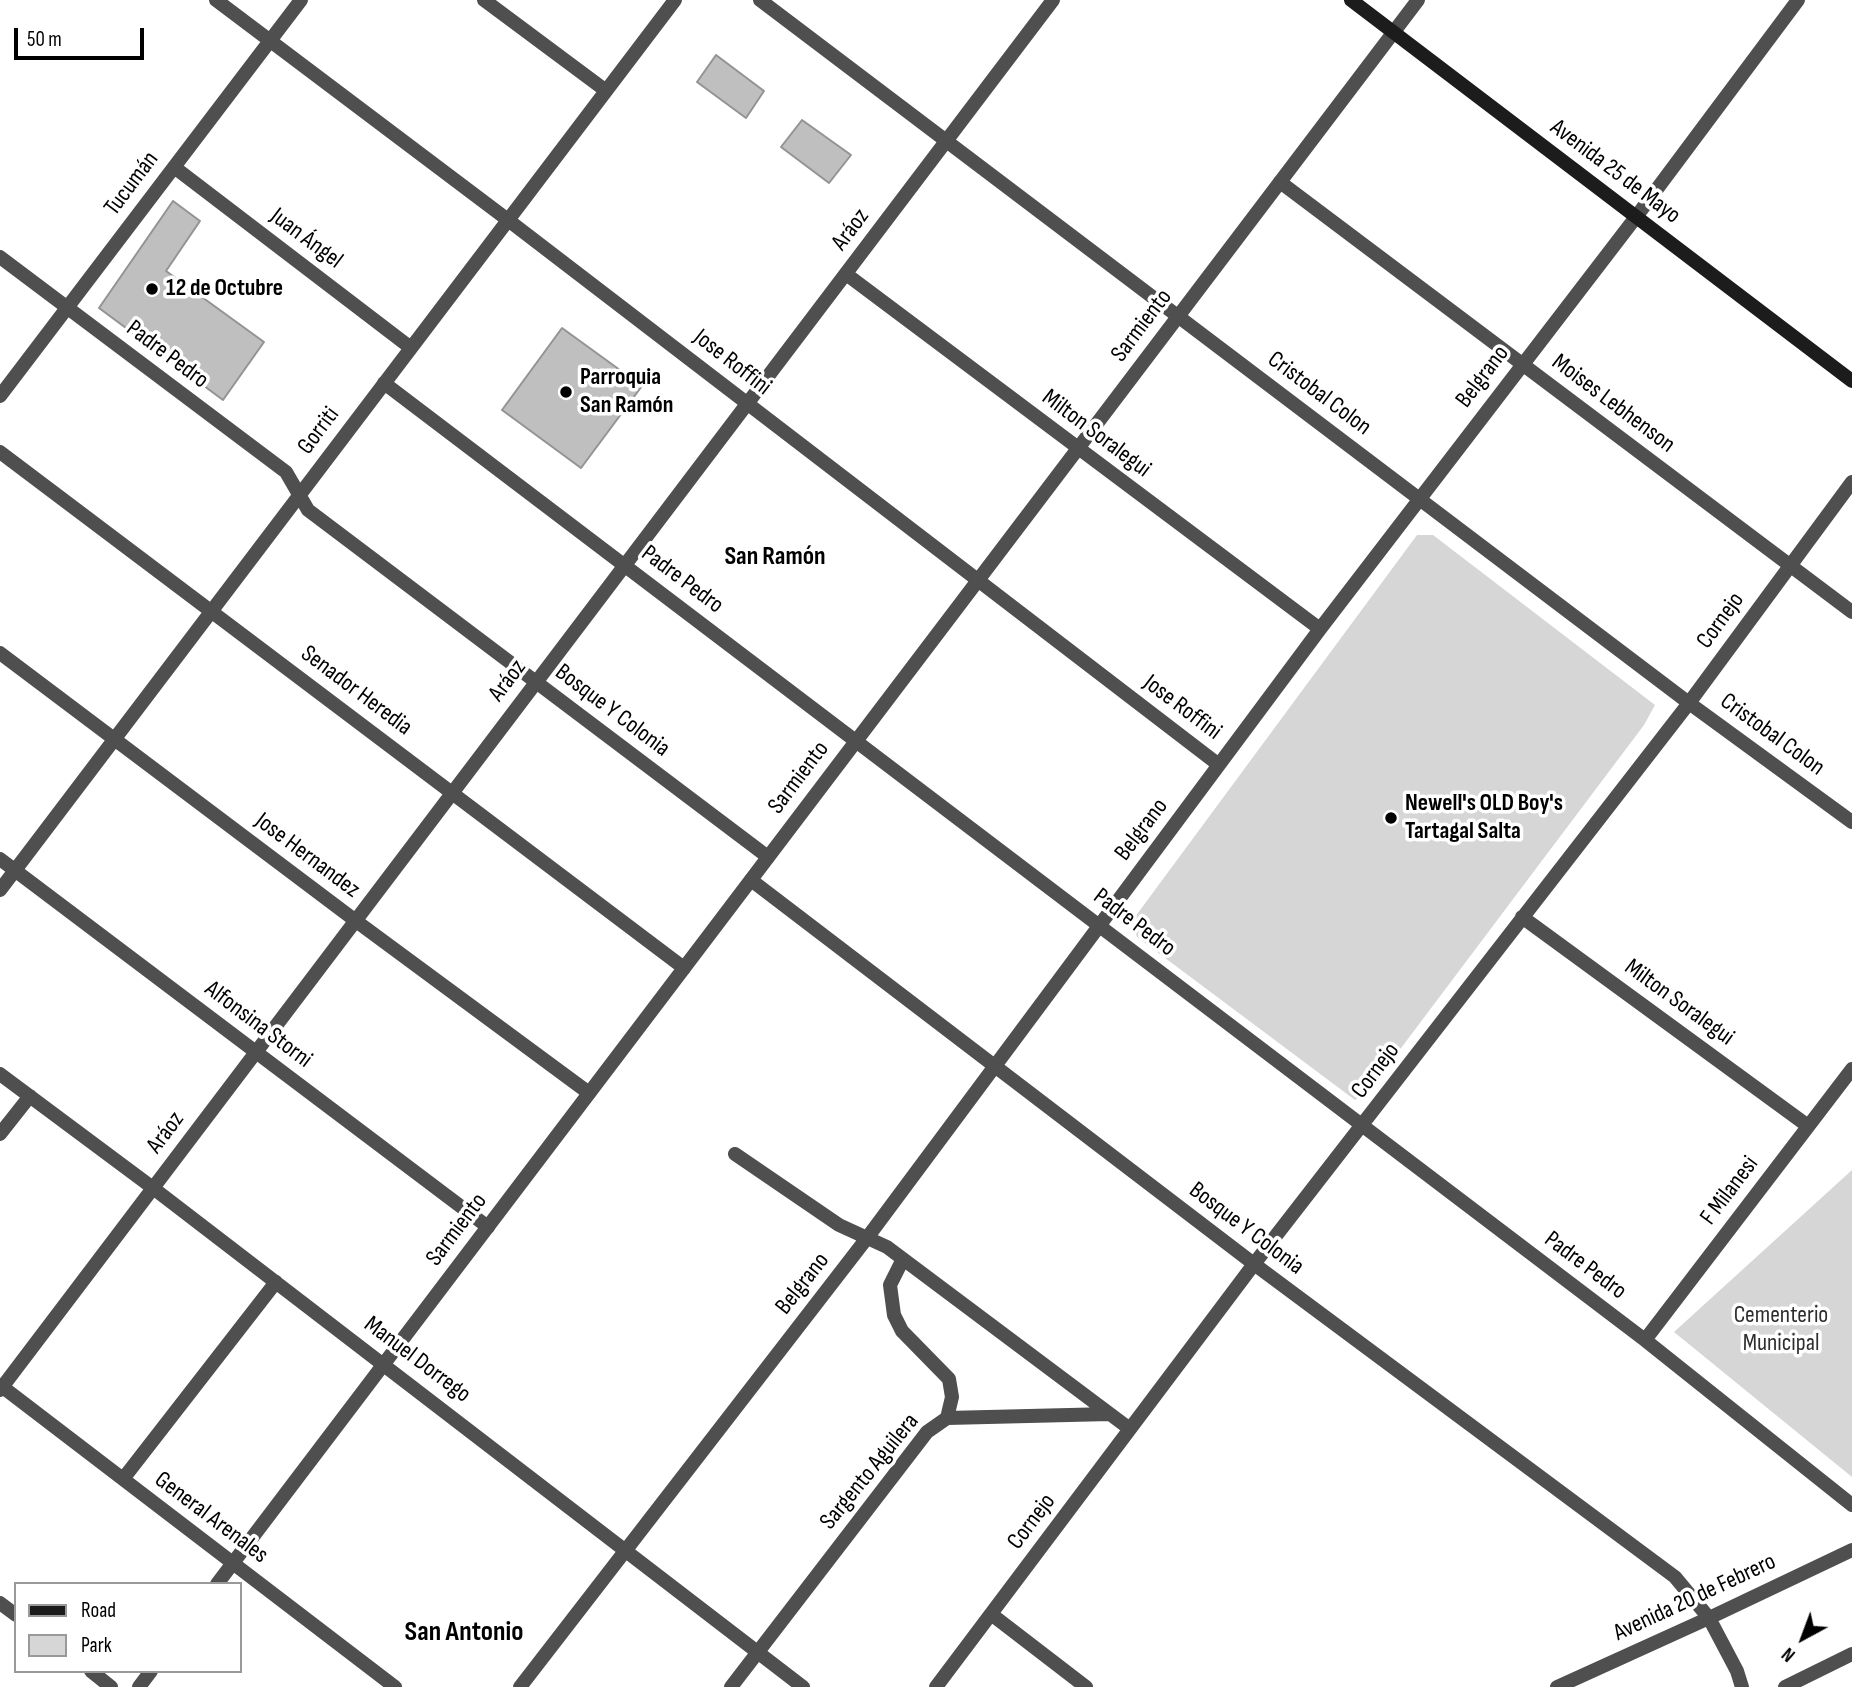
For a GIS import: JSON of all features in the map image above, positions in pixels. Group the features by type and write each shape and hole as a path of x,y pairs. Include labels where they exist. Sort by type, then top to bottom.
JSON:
{"main road":[{"name":"Avenida 25 de Mayo","path":"1351,0 1852,381"}],"street":[{"name":"Jose Roffini","path":"216,0 508,220 1219,765"},
{"name":"Tucumán","path":"0,396 301,0"},
{"path":"484,0 605,90"},
{"name":"Gorriti","path":"0,890 675,0"},
{"name":"Cristobal Colon","path":"760,0 1689,703 1852,822"},
{"name":"Aráoz","path":"1,1387 1052,0"},
{"name":"Sarmiento","path":"219,1582 1418,0"},
{"name":"Belgrano","path":"520,1687 867,1238 1320,629 1798,0"},
{"name":"Juan Ángel","path":"174,167 411,348"},
{"name":"Moises Lebhenson","path":"1280,182 1852,612"},
{"name":"Padre Pedro","path":"0,257 286,472 299,496"},
{"name":"Milton Soralegui","path":"846,274 1320,629"},
{"name":"Padre Pedro","path":"384,383 1645,1340 1852,1505"},
{"name":"Senador Heredia","path":"0,452 684,968"},
{"name":"Cornejo","path":"936,1687 1254,1264 1689,703 1852,482"},
{"name":"Bosque Y Colonia","path":"299,496 308,510 768,857"},
{"name":"Jose Hernandez","path":"0,653 589,1093"},
{"name":"Alfonsina Storni","path":"0,859 488,1227"},
{"name":"Bosque Y Colonia","path":"751,880 1254,1264 1675,1577 1709,1618 1737,1671 1742,1687"},
{"name":"Milton Soralegui","path":"1522,917 1808,1126"},
{"name":"F Milanesi","path":"1645,1340 1852,1069"},
{"name":"Manuel Dorrego","path":"0,1074 384,1364 803,1687"},
{"path":"0,1134 30,1096"},
{"path":"735,1154 839,1225 887,1247 1130,1429"},
{"path":"903,1259 890,1285 894,1315 902,1331 949,1379 952,1396 947,1418"},
{"path":"123,1479 276,1282"},
{"name":"General Arenales","path":"1,1387 395,1687"},
{"name":"Sargento Aguilera","path":"731,1687 927,1432 947,1418 1110,1414"},
{"name":"Avenida 20 de Febrero","path":"1557,1687 1852,1550"},
{"path":"991,1614 1086,1687"},
{"path":"1785,1687 1852,1654"},
{"path":"94,1673 111,1687"}],"green space":[{"name":"Newell's OLD Boy's Tartagal Salta","path":"1417,535 1433,535 1655,705 1644,725 1368,1092 1355,1100 1137,937 1132,921"},
{"name":"Cementerio Municipal","path":"1852,1170 1852,1477 1674,1332"}],"building":[{"path":"716,55 764,91 746,118 697,82"},
{"path":"802,120 851,155 829,183 781,147"},
{"name":"12 de Octubre","path":"173,201 200,221 166,271 264,342 223,400 99,308"},
{"path":"562,328 642,386 581,468 502,410"}],"place":[{"name":"12 de Octubre","path":"152,289"},
{"name":"Parroquia San Ramón","path":"566,392"},
{"name":"Newell's OLD Boy's Tartagal Salta","path":"1391,818"}],"district":[{"name":"San Ramón","path":"775,557"},
{"name":"San Antonio","path":"464,1633"}]}
